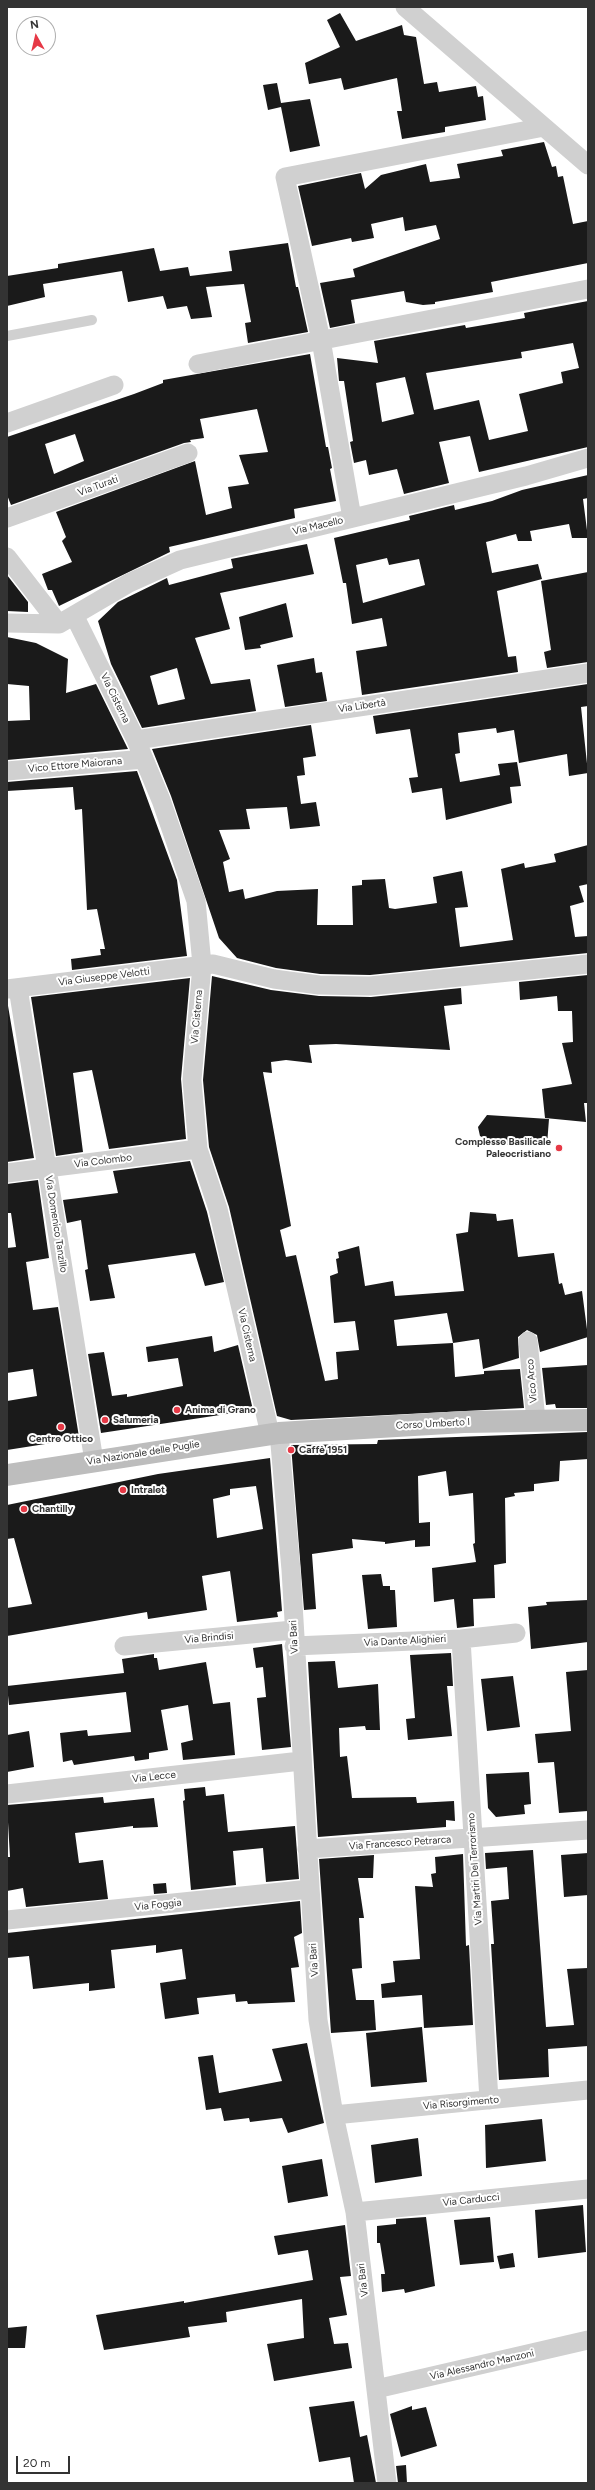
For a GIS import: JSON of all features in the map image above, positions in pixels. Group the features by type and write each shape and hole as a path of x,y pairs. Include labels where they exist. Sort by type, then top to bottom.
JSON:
{"main road":[{"name":"Corso Umberto I","path":"274,1434 464,1422 588,1420"},
{"name":"Via Nazionale delle Puglie","path":"7,1475 274,1434"}],"street":[{"path":"405,7 588,165"},
{"path":"352,518 322,340 285,177 544,127"},
{"path":"198,364 588,290"},
{"path":"7,423 114,385"},
{"name":"Via Turati","path":"7,518 188,453"},
{"name":"Via Macello","path":"67,621 129,583 180,560 588,458"},
{"name":"Via Cisterna","path":"7,557 67,621 136,740 196,901 202,964 192,1080 198,1149 218,1209 274,1434"},
{"path":"7,624 67,621"},
{"name":"Via Libertà","path":"136,740 588,673"},
{"name":"Vico Ettore Maiorana","path":"7,771 144,759"},
{"name":"Via Giuseppe Velotti","path":"12,988 202,964 213,964 274,978 318,985 370,986 588,964"},
{"name":"Via Domenico Tanzillo","path":"12,988 47,1168 94,1461"},
{"name":"Via Colombo","path":"7,1173 198,1149"},
{"name":"Vico Arco","path":"528,1341 536,1420"},
{"name":"Via Bari","path":"274,1434 291,1570 301,1761 318,2020 334,2115 355,2212 387,2482"},
{"name":"Via Dante Alighieri","path":"294,1638 461,1639 516,1633"},
{"name":"Via Brindisi","path":"124,1646 294,1638"},
{"name":"Via Martiri Del Terrorismo","path":"461,1639 489,2100"},
{"name":"Via Lecce","path":"7,1794 301,1761"},
{"name":"Via Francesco Petrarca","path":"307,1849 588,1830"},
{"name":"Via Foggia","path":"7,1920 310,1889"},
{"name":"Via Risorgimento","path":"334,2115 588,2090"},
{"name":"Via Carducci","path":"355,2212 588,2189"},
{"name":"Via Alessandro Manzoni","path":"376,2389 588,2340"}],"lane":[{"path":"7,336 92,320"}],"building":[{"path":"340,13 356,41 402,25 404,35 416,37 424,84 437,82 439,92 476,86 478,97 483,96 486,120 445,127 445,132 402,139 397,111 402,111 397,78 344,90 341,78 309,84 305,63 340,47 327,20"},
{"path":"277,83 281,103 310,99 320,146 290,152 281,107 268,110 263,85"},
{"path":"544,142 552,167 556,166 558,177 563,176 573,224 588,221 588,263 491,282 493,292 435,302 435,304 423,305 406,302 404,291 351,300 355,323 330,328 320,283 355,277 353,269 440,239 436,225 405,231 403,217 371,224 374,238 352,242 351,238 312,246 298,186 361,173 365,189 381,175 426,164 430,182 460,178 457,164 503,156 501,150"},
{"path":"288,243 296,287 298,287 308,332 248,343 245,323 251,322 244,284 206,287 212,317 191,319 187,306 167,309 163,296 128,302 122,271 43,284 45,297 7,306 7,276 58,268 58,264 154,248 160,271 188,267 190,276 232,271 229,251"},
{"path":"588,301 588,447 479,472 470,436 439,442 449,483 404,494 397,469 369,475 366,460 354,463 350,442 353,441 344,381 339,381 337,358 378,363 374,341 465,325 466,328 525,318 524,313","holes":["573,343 579,368 561,372 563,383 519,394 528,431 489,440 479,400 434,410 426,373 522,358 521,352","405,377 414,414 382,422 376,383"]},
{"path":"310,354 326,447 328,447 332,468 330,469 336,501 294,509 295,518 169,547 170,552 59,606 52,590 48,590 42,574 72,562 62,541 66,537 56,512 195,461 206,515 232,508 228,487 249,484 239,455 268,452 257,409 200,419 204,438 190,440 191,442 184,443 11,505 7,495 7,437 134,394 163,383 163,380","holes":["75,434 84,461 54,474 45,444"]},
{"path":"588,475 588,498 583,499 588,538 572,538 569,524 530,531 532,541 518,541 516,534 486,542 492,573 538,564 542,579 497,591 508,657 516,656 518,672 362,695 356,651 387,646 382,618 352,624 346,583 343,583 334,538 410,520 409,516 454,505 455,510 492,501 522,490","holes":["387,558 389,565 419,559 425,585 363,603 356,565"]},
{"path":"307,544 314,574 220,593 230,629 195,638 211,684 250,679 256,711 142,728 111,664 98,621 118,602 167,578 169,585 233,568 231,559","holes":["177,668 185,699 158,705 150,676"]},
{"path":"588,572 588,662 547,668 544,652 551,650 541,581"},
{"path":"7,575 28,602 28,612 7,611"},
{"path":"286,603 293,637 260,645 261,648 245,650 239,617"},
{"path":"7,637 36,643 68,659 66,693 96,684 128,749 7,760 7,721 30,720 29,686 7,684"},
{"path":"314,658 316,673 322,672 327,701 285,707 277,665"},
{"path":"588,684 588,706 581,707 588,773 569,776 567,754 519,763 514,730 497,733 496,728 458,733 460,753 455,754 460,782 500,775 498,764 517,762 521,786 510,787 512,803 446,820 442,788 412,793 409,778 418,777 410,729 376,734 373,716"},
{"path":"311,725 316,756 303,758 305,775 297,776 301,804 316,802 320,826 290,829 287,807 246,809 250,829 219,830 230,859 223,862 229,892 243,889 245,899 277,891 318,889 317,925 353,925 352,886 362,885 362,880 385,879 389,908 395,909 437,903 433,877 462,871 468,907 455,908 460,947 513,940 501,869 524,863 525,868 556,862 554,854 588,845 588,884 579,886 584,902 570,906 575,937 588,936 588,953 370,975 320,974 276,968 237,958 219,938 171,796 152,749"},
{"path":"137,771 177,880 187,956 72,970 71,959 101,955 100,949 105,949 97,909 87,910 82,809 75,810 73,787 7,791 7,782"},
{"path":"588,975 588,1103 584,1103 586,1122 545,1118 542,1089 572,1084 562,1043 573,1042 572,1011 558,1011 557,996 520,1000 519,982"},
{"path":"212,976 271,990 319,996 371,997 461,988 462,1004 444,1006 450,1050 336,1044 309,1045 312,1063 286,1060 271,1062 272,1073 263,1072 291,1226 280,1230 286,1257 296,1255 325,1381 338,1379 336,1352 359,1350 355,1321 334,1323 330,1276 338,1273 336,1259 339,1258 338,1252 359,1246 365,1286 393,1281 395,1296 464,1291 456,1234 468,1232 470,1212 496,1214 497,1221 513,1219 518,1257 554,1253 559,1284 562,1283 565,1295 582,1291 588,1337 540,1352 537,1335 527,1330 518,1337 519,1358 483,1369 479,1339 453,1343 455,1377 484,1374 484,1371 520,1369 524,1408 291,1420 277,1416 229,1207 209,1147 203,1080","holes":["447,1313 453,1343 397,1346 394,1320"]},
{"path":"190,978 181,1079 186,1139 109,1149 92,1070 73,1073 83,1152 56,1156 31,997"},
{"path":"7,1000 34,1158 7,1162"},
{"path":"487,1115 549,1119 547,1145 488,1145 486,1139 480,1136 478,1127"},
{"path":"190,1161 207,1212 224,1282 205,1286 195,1253 108,1265 115,1298 90,1301 85,1270 88,1269 81,1220 67,1223 63,1200 118,1193 113,1171"},
{"path":"38,1180 49,1258 26,1262 33,1310 58,1307 79,1437 76,1437 77,1439 7,1450 7,1401 37,1396 33,1369 7,1373 7,1248 16,1247 11,1213 7,1213 7,1184"},
{"path":"212,1336 214,1352 238,1345 253,1410 101,1433 88,1354 104,1352 112,1396 127,1394 127,1397 183,1386 178,1358 148,1362 146,1347"},
{"path":"588,1365 588,1408 556,1408 555,1404 546,1405 542,1368"},
{"path":"588,1432 588,1459 560,1461 559,1481 534,1484 534,1491 514,1493 515,1496 505,1498 506,1563 494,1565 495,1598 473,1599 474,1626 457,1628 454,1599 434,1602 432,1568 476,1562 473,1544 475,1543 473,1493 449,1496 446,1471 418,1476 419,1523 430,1522 430,1546 415,1547 415,1540 385,1544 385,1542 352,1539 353,1548 312,1554 316,1609 304,1610 291,1445 377,1444 378,1440"},
{"path":"270,1458 282,1611 277,1612 278,1617 237,1622 230,1571 202,1576 207,1610 148,1619 147,1612 7,1636 7,1608 32,1604 14,1538 7,1539 7,1505 158,1474","holes":["256,1486 263,1529 217,1538 213,1499 230,1495 230,1489"]},
{"path":"381,1574 383,1586 390,1586 390,1590 395,1590 397,1627 368,1629 362,1575"},
{"path":"588,1600 588,1642 531,1649 528,1607 547,1605 546,1602"},
{"path":"282,1644 291,1747 262,1750 257,1698 266,1697 263,1667 256,1668 253,1648"},
{"path":"451,1653 453,1686 447,1686 452,1736 408,1740 406,1719 415,1718 410,1655"},
{"path":"154,1654 154,1658 157,1658 159,1670 206,1662 213,1704 230,1702 235,1755 183,1760 181,1743 193,1740 188,1705 161,1710 168,1750 149,1753 149,1759 135,1761 134,1756 74,1765 72,1760 63,1762 60,1733 87,1730 88,1736 131,1732 126,1692 9,1705 7,1686 124,1673 122,1659"},
{"path":"335,1661 338,1688 378,1684 380,1730 366,1730 365,1726 339,1728 340,1757 347,1756 352,1798 416,1797 417,1803 454,1801 455,1821 446,1820 446,1827 318,1837 308,1662"},
{"path":"588,1670 588,1811 559,1813 554,1762 538,1763 535,1734 571,1731 566,1672"},
{"path":"513,1676 520,1727 487,1731 481,1679"},
{"path":"29,1731 34,1767 7,1772 7,1735"},
{"path":"529,1772 531,1804 524,1805 525,1814 496,1817 488,1808 486,1774"},
{"path":"205,1787 206,1796 224,1794 228,1832 295,1826 299,1879 266,1882 263,1848 233,1851 236,1885 191,1890 183,1801 185,1800 184,1789"},
{"path":"103,1797 104,1803 154,1798 158,1827 133,1828 133,1826 75,1833 79,1863 103,1860 108,1899 26,1907 23,1888 7,1891 7,1857 10,1857 7,1805"},
{"path":"533,1850 546,2027 574,2025 567,1969 588,1968 588,2046 548,2049 549,2077 499,2080 491,1944 494,1944 491,1901 509,1899 507,1867 486,1869 485,1853"},
{"path":"588,1853 588,1895 564,1897 561,1855"},
{"path":"463,1854 466,1946 469,1945 473,2025 424,2028 422,1995 382,1998 381,1984 395,1982 393,1961 420,1959 415,1886 433,1887 431,1874 436,1873 435,1857"},
{"path":"374,1855 373,1878 358,1878 364,1918 359,1918 362,1968 352,1969 356,2000 374,2000 376,2030 331,2033 319,1859"},
{"path":"166,1883 167,1893 154,1894 153,1884"},
{"path":"300,1901 302,1933 294,1937 299,1967 291,1968 295,2002 248,2004 247,2001 236,2002 235,1994 197,1998 199,2014 165,2019 160,1983 186,1979 182,1949 156,1953 156,1945 111,1950 115,1988 89,1991 89,1983 33,1989 29,1956 7,1958 7,1933"},
{"path":"422,2027 427,2082 371,2087 366,2033"},
{"path":"307,2043 324,2123 288,2133 282,2118 250,2122 249,2118 224,2121 221,2108 206,2110 198,2057 213,2055 219,2093 282,2081 272,2049"},
{"path":"542,2119 546,2161 486,2168 485,2125"},
{"path":"418,2138 422,2176 375,2183 371,2145"},
{"path":"322,2159 328,2196 288,2203 282,2166"},
{"path":"583,2205 586,2252 538,2258 535,2210"},
{"path":"426,2217 435,2286 405,2293 404,2289 382,2292 381,2274 385,2274 380,2243 377,2243 377,2226 396,2224 396,2219"},
{"path":"490,2217 494,2262 460,2265 454,2220"},
{"path":"345,2225 351,2276 340,2277 347,2315 329,2318 334,2344 348,2343 352,2368 274,2381 267,2344 304,2338 302,2299 226,2312 227,2322 188,2327 190,2337 104,2350 96,2315 184,2301 184,2303 313,2280 308,2250 278,2255 274,2236"},
{"path":"513,2253 515,2267 500,2269 497,2256"},
{"path":"27,2326 25,2348 7,2348 7,2328"},
{"path":"354,2401 360,2437 367,2435 376,2483 354,2483 350,2457 319,2462 309,2407"},
{"path":"412,2406 412,2410 426,2407 437,2446 401,2457 390,2414"},
{"path":"406,2465 407,2483 398,2483 396,2466"}],"place":[{"name":"Complesso Basilicale Paleocristiano","path":"559,1148"},
{"name":"Anima di Grano","path":"177,1410"},
{"name":"Salumeria","path":"105,1420"},
{"name":"Centro Ottico","path":"61,1427"},
{"name":"Caffè 1951","path":"291,1450"},
{"name":"Intralot","path":"123,1490"},
{"name":"Chantilly","path":"24,1509"}]}
